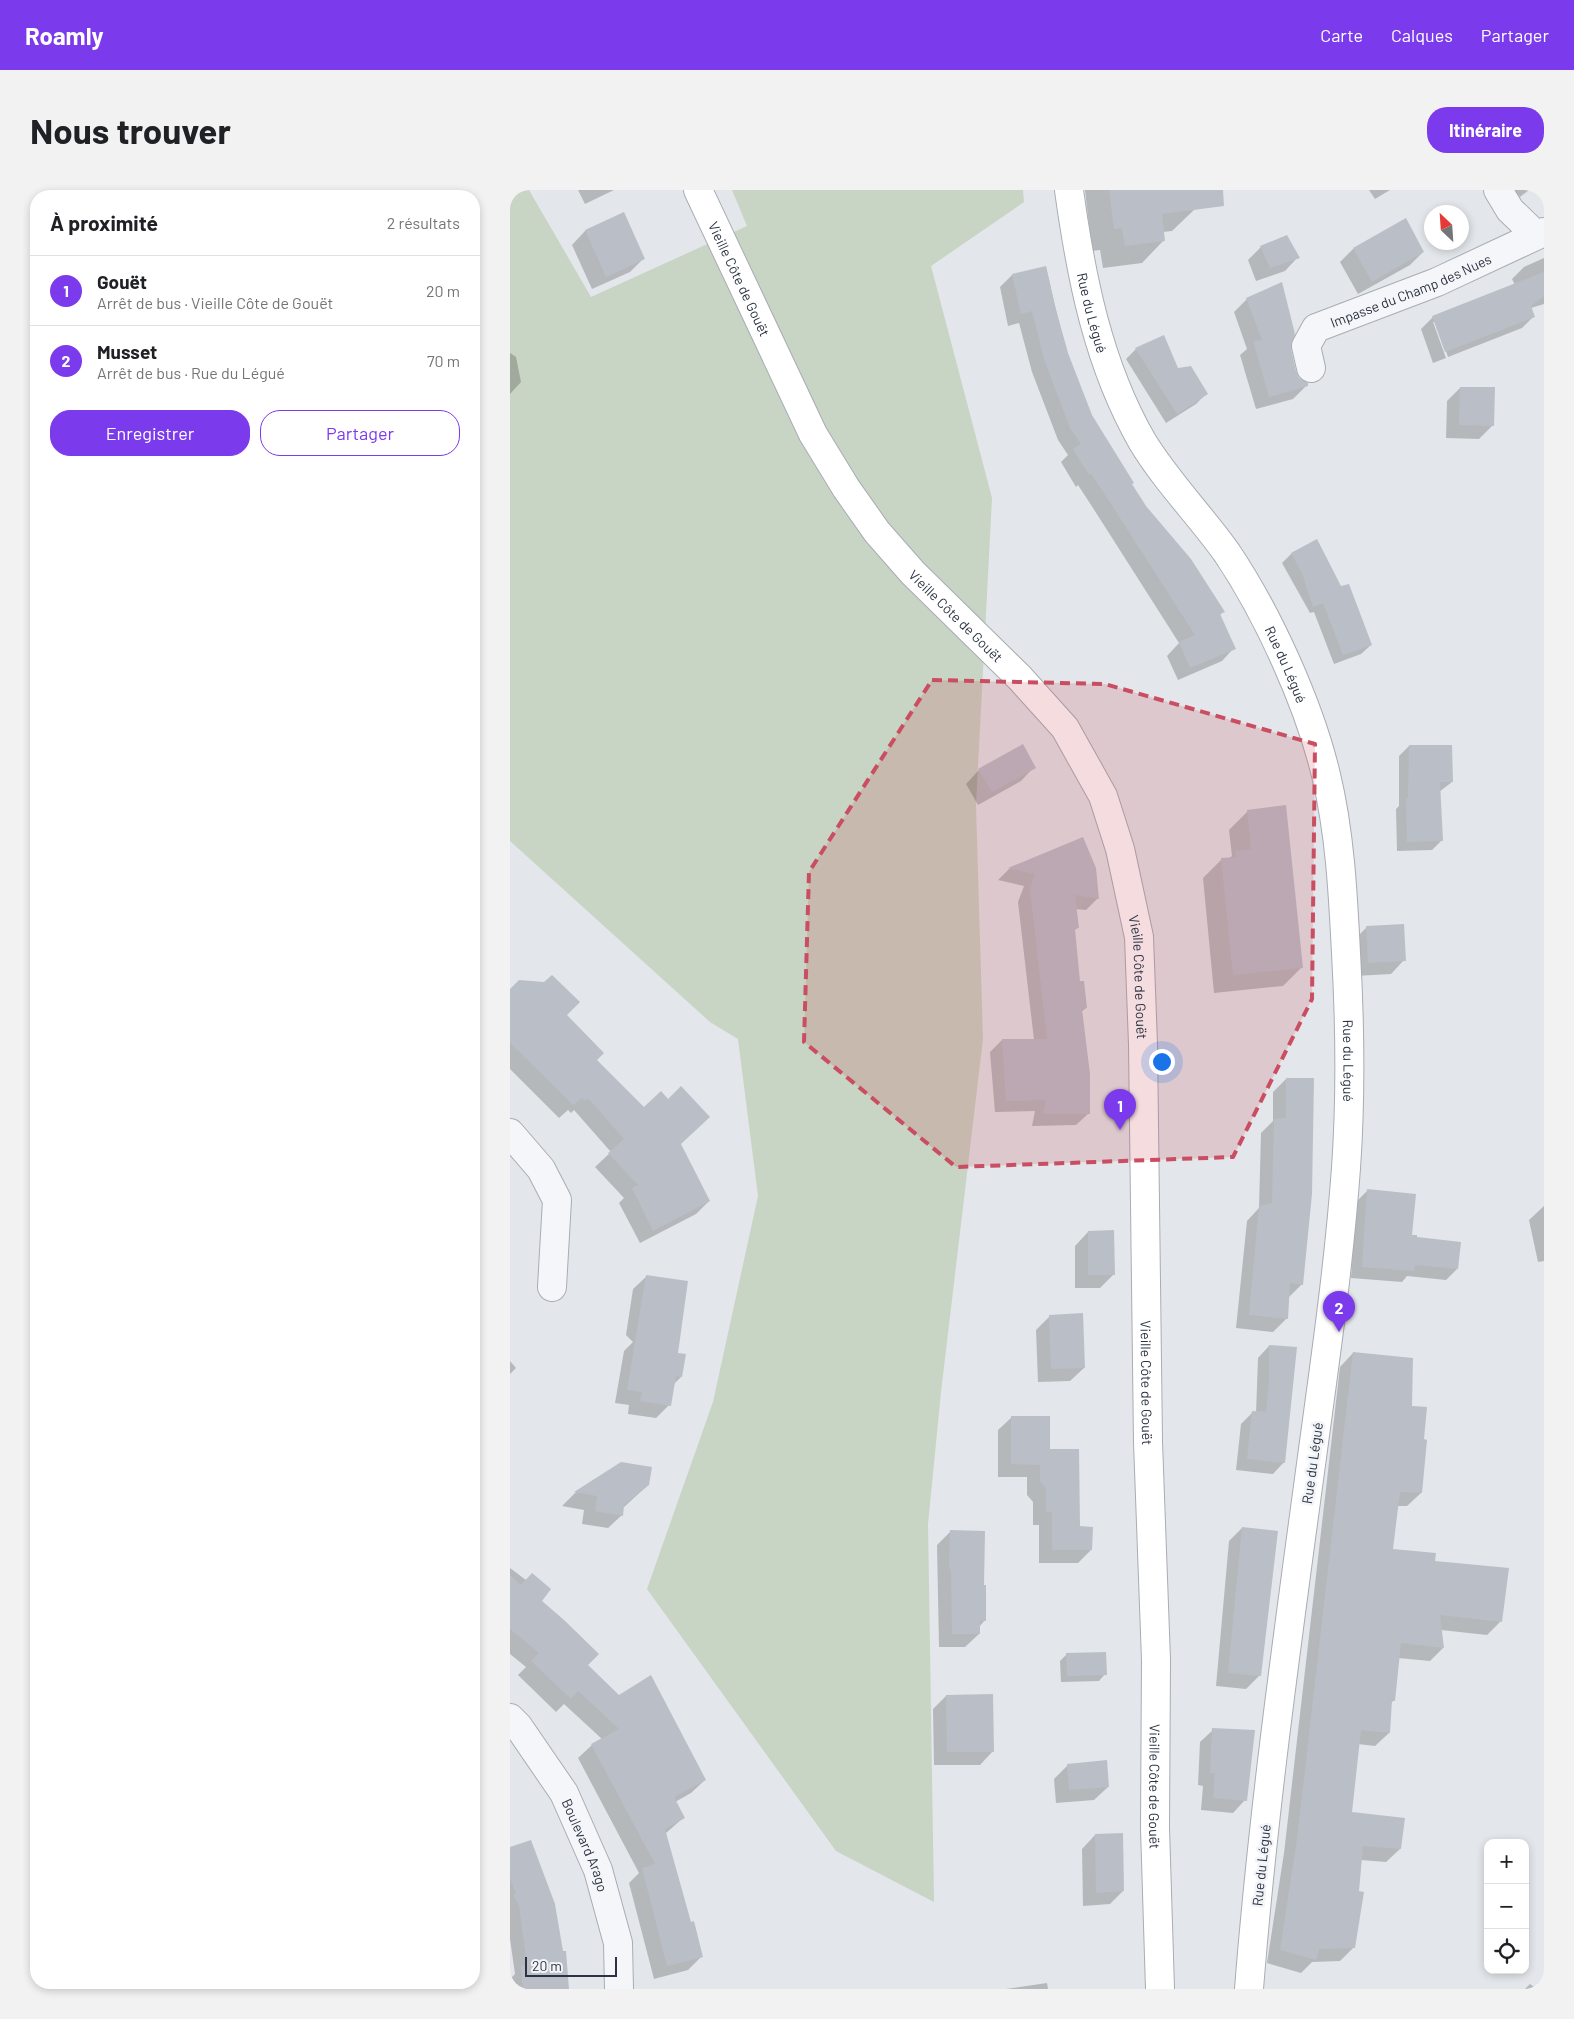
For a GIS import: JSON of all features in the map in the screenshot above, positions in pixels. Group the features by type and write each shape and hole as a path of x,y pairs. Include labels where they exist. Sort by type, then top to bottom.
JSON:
{"street":[{"name":"Vieille Côte de Gouët","path":"698,190 813,434 846,488 877,532 913,573 1020,678 1065,728 1103,796 1120,849 1139,937 1143,1044 1148,1442 1156,1660 1155,1828 1160,1989"},
{"name":"Rue du Légué","path":"1069,190 1078,252 1103,356 1124,406 1144,443 1227,554 1252,594 1276,640 1295,685 1326,775 1335,824 1343,893 1350,1068 1347,1165 1329,1338 1281,1690 1249,1989"},
{"path":"1498,190 1510,210 1540,233"},
{"name":"Impasse du Champ des Nues","path":"1311,368 1306,346 1316,328 1437,282 1540,233"},
{"path":"510,1132 541,1168 557,1200 552,1287"},
{"name":"Boulevard Arago","path":"510,1718 518,1726 564,1793 598,1870 618,1943 619,1989"}],"highlighted area":[{"path":"932,680 1105,684 1315,744 1312,999 1233,1157 956,1167 804,1042 809,872"}],"green space":[{"path":"510,190 529,190 591,297 747,226 732,190 1023,190 1024,202 931,266 992,498 976,805 983,1039 941,1392 928,1524 934,1902 836,1851 647,1589 713,1402 758,1196 738,1039 710,1022 510,841"}],"building":[{"path":"1109,190 1223,190 1224,206 1162,214 1165,241 1125,246 1122,228 1114,229"},
{"path":"624,212 645,259 606,277 585,230"},
{"path":"1406,218 1424,252 1372,282 1353,248"},
{"path":"1287,235 1300,258 1270,268 1260,246"},
{"path":"1046,266 1068,353 1092,415 1146,506 1191,559 1225,612 1220,614 1236,649 1190,668 1179,642 1195,635 1106,496 1091,474 1089,475 1073,449 1081,444 1070,428 1044,359 1032,311 1021,314 1012,274"},
{"path":"1544,272 1544,296 1531,306 1535,317 1445,352 1432,316"},
{"path":"1282,282 1295,334 1291,349 1296,371 1299,378 1308,383 1308,386 1269,397 1253,341 1262,340 1246,298"},
{"path":"1164,335 1178,368 1191,366 1208,394 1177,414 1135,348"},
{"path":"1460,387 1495,387 1494,426 1459,425"},
{"path":"1317,539 1341,586 1349,584 1372,645 1343,655 1323,603 1313,607 1302,573 1291,553"},
{"path":"1023,744 1036,768 992,792 978,769"},
{"path":"1409,745 1452,745 1453,782 1440,782 1443,841 1407,842 1406,798 1408,798"},
{"path":"1286,805 1303,968 1233,975 1221,858 1236,857 1235,851 1251,849 1247,810"},
{"path":"1083,837 1096,868 1099,899 1075,895 1079,928 1075,929 1080,981 1084,981 1087,1008 1082,1009 1090,1074 1090,1114 1043,1114 1046,1100 1006,1101 1002,1039 1047,1039 1030,889 1035,874 1008,868"},
{"path":"1404,924 1406,961 1368,963 1366,926"},
{"path":"552,975 580,1002 567,1015 604,1053 597,1060 644,1107 661,1091 668,1099 681,1086 710,1117 681,1144 710,1201 653,1231 632,1188 638,1185 608,1153 624,1139 588,1098 585,1101 582,1098 573,1105 510,1043 510,989 519,980 544,982"},
{"path":"1286,1078 1314,1078 1312,1194 1303,1285 1290,1283 1288,1319 1249,1315 1259,1206 1272,1203 1274,1119 1286,1118"},
{"path":"1367,1189 1416,1194 1412,1235 1461,1242 1458,1269 1415,1265 1414,1271 1362,1267"},
{"path":"1114,1230 1115,1275 1088,1275 1088,1231"},
{"path":"646,1275 688,1281 678,1353 686,1354 682,1377 676,1376 671,1406 640,1401 642,1392 627,1390"},
{"path":"1083,1313 1085,1368 1051,1369 1049,1315"},
{"path":"1269,1345 1297,1347 1285,1463 1247,1459 1252,1411 1266,1412 1269,1382"},
{"path":"1353,1352 1413,1358 1412,1406 1427,1407 1424,1439 1427,1440 1422,1493 1400,1492 1393,1549 1436,1553 1435,1561 1509,1568 1502,1622 1440,1615 1444,1648 1401,1643 1395,1701 1392,1700 1390,1733 1361,1730 1352,1812 1405,1818 1401,1849 1363,1846 1359,1891 1364,1892 1355,1948 1319,1949 1316,1960 1280,1950 1297,1839"},
{"path":"1011,1416 1050,1416 1050,1449 1079,1449 1080,1526 1093,1527 1092,1550 1052,1550 1052,1512 1046,1512 1046,1488 1040,1481 1040,1465 1011,1464"},
{"path":"621,1462 652,1467 649,1485 624,1505 623,1516 595,1511 597,1496 574,1492"},
{"path":"1242,1527 1278,1531 1261,1676 1228,1673"},
{"path":"950,1530 985,1531 984,1585 986,1585 986,1621 980,1621 980,1634 952,1634 951,1569 949,1569"},
{"path":"532,1573 551,1589 542,1601 599,1654 588,1665 619,1695 651,1675 706,1780 674,1797 685,1818 665,1829 691,1922 694,1921 703,1957 667,1966 642,1868 655,1864 591,1744 619,1729 578,1691 571,1699 531,1661 539,1653 510,1629 510,1575 521,1585"},
{"path":"1106,1652 1107,1675 1067,1676 1066,1653"},
{"path":"993,1694 994,1752 947,1752 946,1695"},
{"path":"1212,1728 1255,1730 1247,1801 1213,1798 1215,1773 1210,1773"},
{"path":"1107,1760 1109,1787 1069,1790 1067,1764"},
{"path":"1123,1833 1124,1891 1096,1893 1095,1834"},
{"path":"531,1840 555,1904 563,1951 566,1951 569,1989 523,1989 521,1966 527,1965 519,1906 513,1895 516,1893 510,1878 510,1847"}],"place":[{"name":"Gouët","path":"1120,1130"},
{"name":"Musset","path":"1339,1332"}]}
